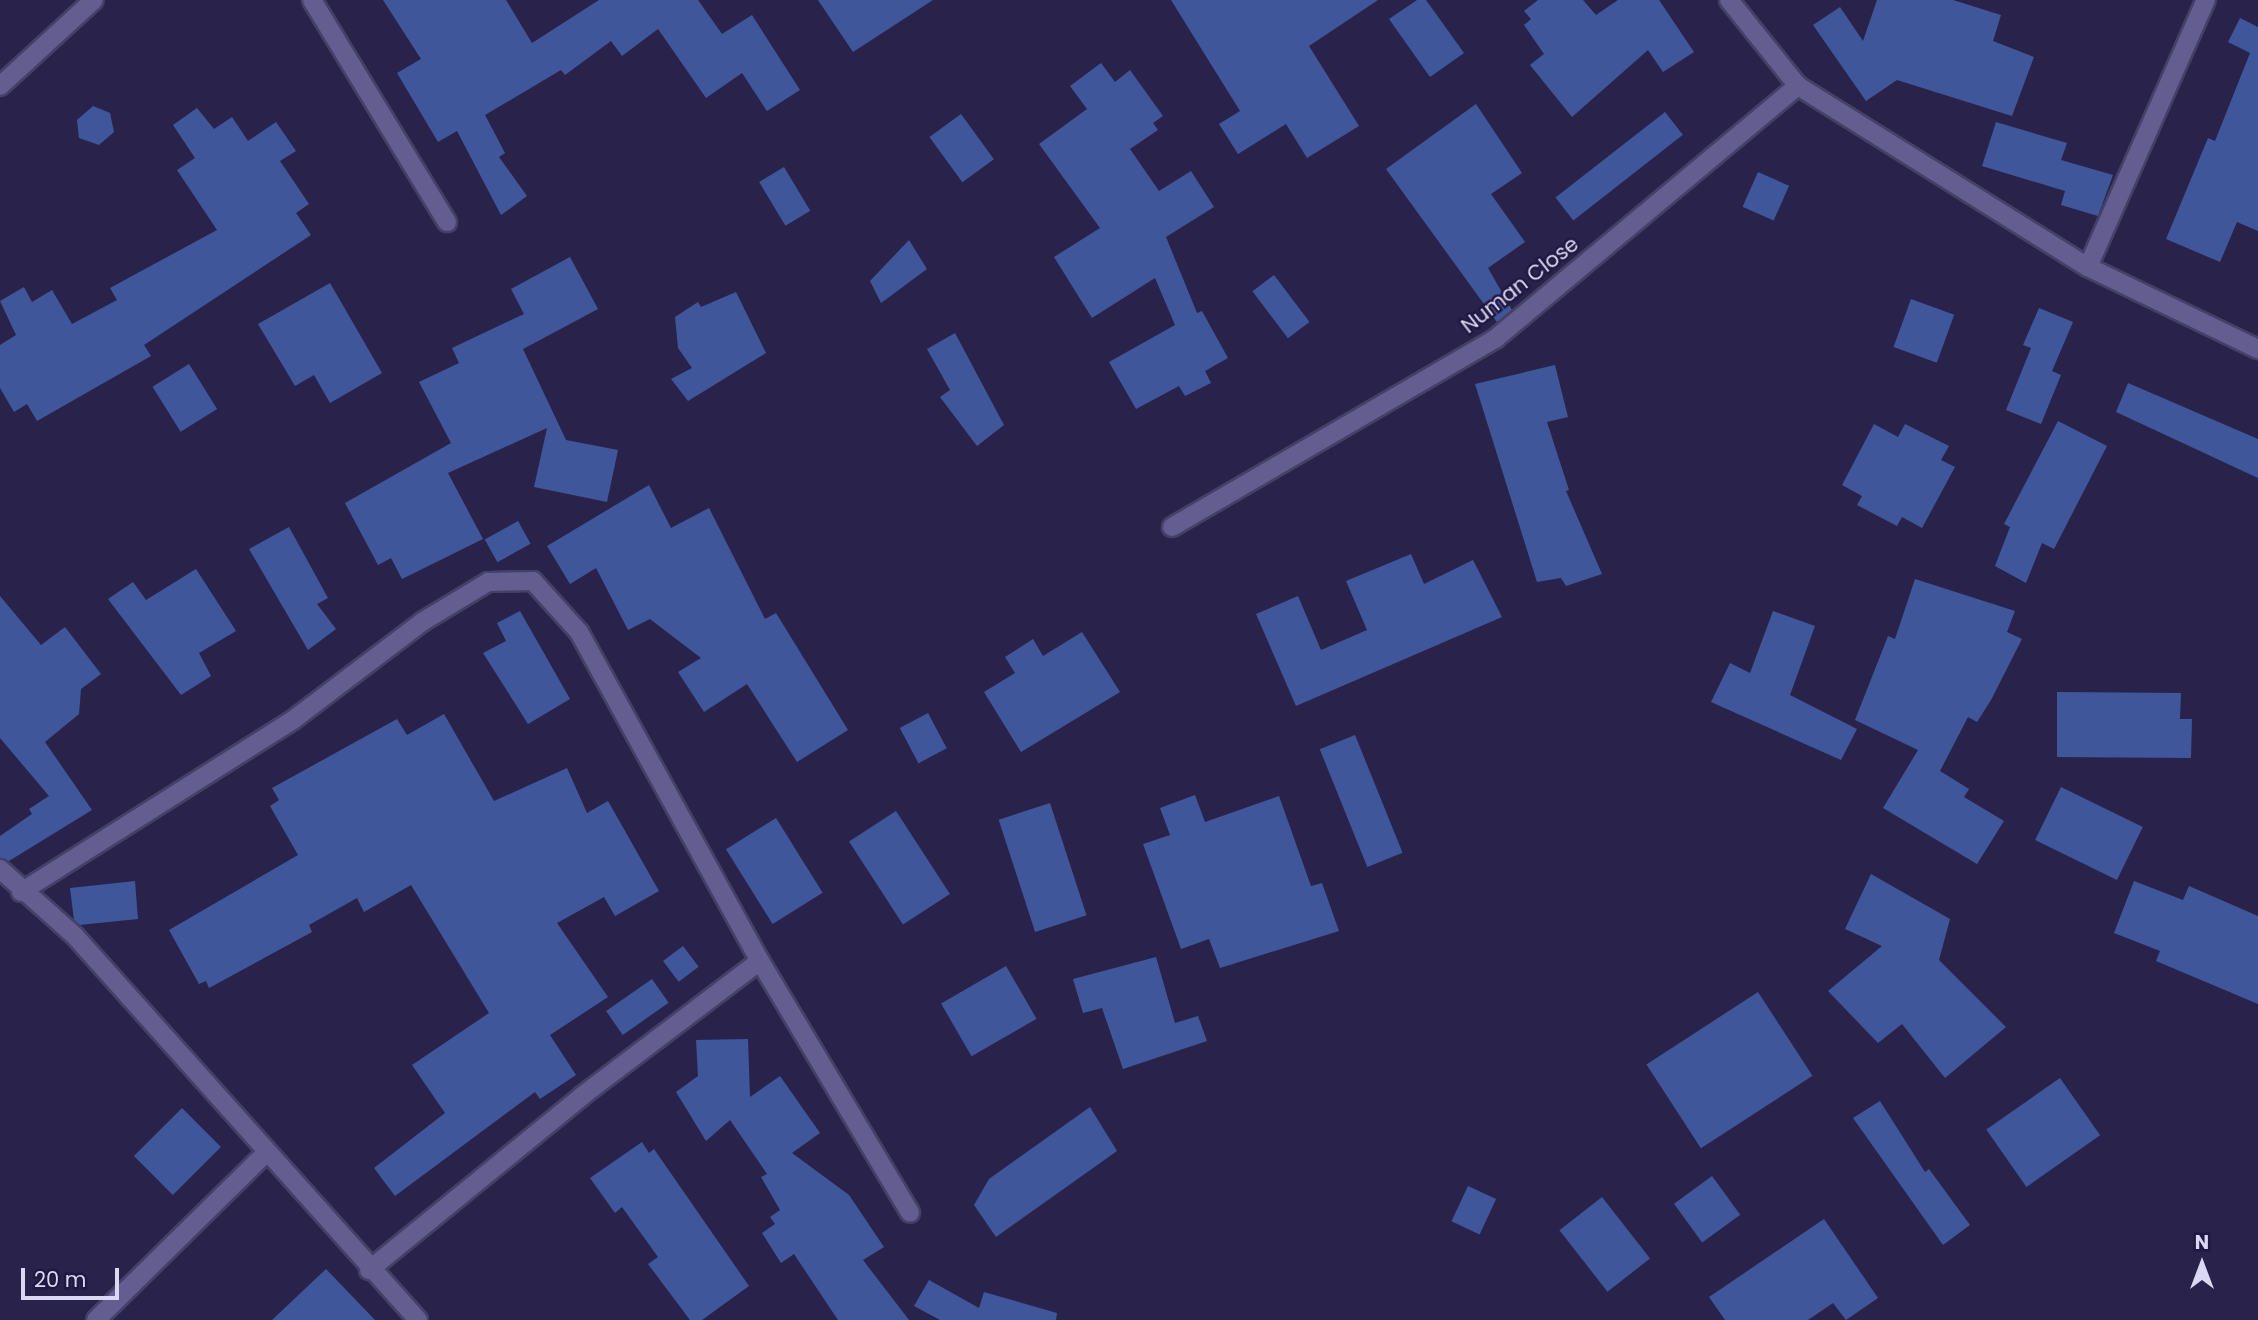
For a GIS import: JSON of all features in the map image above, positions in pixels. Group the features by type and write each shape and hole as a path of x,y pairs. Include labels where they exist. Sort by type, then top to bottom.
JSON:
{"street":[{"path":"0,86 94,0"},
{"path":"312,0 447,222"},
{"path":"1729,0 1798,86 2088,267 2258,349"},
{"path":"2088,267 2206,0"},
{"name":"Numan Close","path":"1172,527 1495,339 1798,86"},
{"path":"21,892 293,720 422,622 488,582 533,581 579,632 760,961 910,1213"},
{"path":"0,869 21,892 75,936 265,1154 369,1270 418,1320"},
{"path":"369,1270 582,1096 760,961"},
{"path":"96,1320 265,1154"}],"building":[{"path":"383,0 506,0 532,43 599,0 698,0 722,34 752,15 800,90 767,111 742,73 706,98 658,29 622,56 611,41 565,75 561,70 485,115 505,153 499,157 527,196 501,215 457,131 438,142 397,73 421,59"},
{"path":"818,0 933,0 853,52"},
{"path":"1171,0 1378,0 1309,46 1359,126 1307,158 1286,124 1238,154 1219,124 1240,111"},
{"path":"1417,0 1426,0 1464,53 1430,77 1389,19"},
{"path":"1538,0 1583,0 1596,15 1618,0 1659,0 1694,52 1663,72 1648,50 1572,117 1530,65 1544,54 1524,25 1531,19 1524,11"},
{"path":"1877,0 1953,0 2001,15 1993,41 2034,57 2012,116 1897,80 1866,101 1813,25 1840,7 1863,41"},
{"path":"2240,18 2258,27 2258,231 2237,222 2220,262 2166,239 2208,138 2215,141 2250,53 2228,42"},
{"path":"1101,63 1115,82 1130,70 1163,116 1153,123 1158,130 1130,149 1159,191 1191,171 1214,207 1166,237 1197,313 1202,311 1228,358 1205,371 1211,383 1185,396 1179,386 1136,409 1109,362 1175,325 1155,278 1092,318 1054,257 1100,228 1039,144 1087,109 1070,86"},
{"path":"1476,104 1522,173 1491,194 1525,242 1488,268 1512,310 1497,322 1386,169"},
{"path":"93,106 110,113 114,132 99,145 79,138 77,120"},
{"path":"197,108 214,129 232,117 248,141 276,122 296,151 280,161 309,204 296,213 311,235 144,345 151,356 37,421 27,404 14,412 0,388 0,345 16,335 0,301 24,287 32,302 52,290 72,324 117,300 110,288 217,230 177,170 195,158 173,125"},
{"path":"1665,112 1683,135 1573,220 1555,198"},
{"path":"961,114 994,159 962,182 929,137"},
{"path":"1996,122 2067,143 2061,160 2113,175 2098,216 2061,205 2065,191 1982,166"},
{"path":"784,167 810,211 785,226 759,182"},
{"path":"1758,172 1789,186 1774,221 1743,207"},
{"path":"909,240 927,269 881,303 870,281"},
{"path":"570,257 598,309 523,349 566,440 618,450 607,502 534,487 547,428 448,473 483,539 402,579 391,558 378,565 345,503 451,443 419,382 459,363 452,348 524,314 511,289"},
{"path":"1274,275 1310,322 1288,338 1252,291"},
{"path":"330,283 382,373 330,403 314,375 295,386 258,324"},
{"path":"736,292 766,353 688,401 671,379 692,368 678,348 675,317 698,302 701,307"},
{"path":"1911,299 1954,315 1937,363 1894,347"},
{"path":"2039,308 2073,322 2052,371 2061,375 2041,424 2006,410 2031,348 2023,345"},
{"path":"955,333 1004,425 977,446 940,397 950,390 927,349"},
{"path":"189,364 217,409 181,432 153,387"},
{"path":"1555,365 1568,417 1547,422 1569,490 1566,491 1602,574 1566,586 1561,578 1537,582 1475,384"},
{"path":"2128,383 2258,439 2258,478 2116,412"},
{"path":"2058,421 2107,446 2054,549 2042,543 2026,583 1995,566 2010,527 2004,524"},
{"path":"1874,424 1898,437 1905,424 1949,446 1941,460 1955,467 1922,528 1902,517 1897,526 1857,505 1862,496 1842,485"},
{"path":"649,485 671,528 709,508 765,619 776,613 848,730 797,762 747,684 704,712 678,672 701,658 650,619 628,630 596,568 570,584 547,546"},
{"path":"518,521 531,544 497,562 485,539"},
{"path":"289,527 328,598 317,604 336,629 308,650 249,549"},
{"path":"1411,554 1424,584 1473,560 1502,617 1296,706 1256,614 1298,596 1321,650 1367,630 1346,581"},
{"path":"196,569 236,631 199,653 211,676 181,695 108,599 133,582 146,600"},
{"path":"1915,579 2015,611 2007,632 2022,639 1991,700 1977,722 1968,717 1940,771 1969,789 1964,797 2004,821 1977,864 1883,808 1918,750 1855,720 1888,636 1895,639"},
{"path":"0,596 41,645 65,627 101,674 81,689 79,714 45,742 92,810 9,861 0,858 0,836 32,814 29,809 49,796 0,738"},
{"path":"520,611 570,699 528,724 483,653 506,641 497,623"},
{"path":"1773,611 1815,626 1790,695 1857,729 1841,760 1711,702 1730,663 1750,673"},
{"path":"1082,632 1120,692 1021,752 984,692 1015,673 1005,657 1033,639 1043,656"},
{"path":"2057,692 2181,693 2180,719 2192,719 2191,758 2057,757"},
{"path":"928,713 947,748 919,763 900,728"},
{"path":"444,714 494,801 567,768 587,813 608,801 659,891 615,916 604,897 557,923 608,997 550,1035 576,1075 540,1099 535,1092 395,1196 374,1168 445,1113 412,1065 489,1013 411,885 364,912 357,898 309,925 312,932 209,988 206,981 199,984 169,930 298,855 270,806 279,800 272,788 397,719 407,735"},
{"path":"1355,735 1403,853 1367,867 1320,749"},
{"path":"2061,787 2143,827 2117,880 2035,840"},
{"path":"1195,795 1205,822 1279,796 1311,886 1322,883 1339,931 1220,968 1209,939 1181,949 1143,844 1170,835 1160,808"},
{"path":"1050,803 1086,915 1035,932 999,820"},
{"path":"896,811 950,894 903,925 849,841"},
{"path":"776,818 823,893 773,924 726,849"},
{"path":"1871,874 1950,919 1939,960 2006,1027 1945,1078 1902,1024 1878,1043 1828,991 1882,946 1845,929"},
{"path":"135,881 138,919 79,925 74,920 70,888"},
{"path":"2134,881 2183,900 2189,886 2258,916 2258,1004 2156,961 2160,951 2114,933"},
{"path":"683,946 699,967 679,982 663,961"},
{"path":"1156,957 1175,1023 1198,1016 1207,1041 1123,1069 1102,1008 1083,1013 1073,979"},
{"path":"1006,966 1036,1019 972,1056 941,1004"},
{"path":"652,979 669,1003 623,1035 606,1011"},
{"path":"1758,992 1812,1076 1701,1148 1646,1064"},
{"path":"748,1039 750,1097 780,1076 820,1133 792,1153 849,1195 884,1247 863,1260 909,1320 838,1320 794,1254 781,1263 762,1233 775,1224 770,1217 780,1210 761,1177 767,1174 730,1120 706,1141 676,1092 698,1076 696,1040"},
{"path":"2060,1078 2100,1135 2026,1187 1986,1130"},
{"path":"1880,1101 1925,1172 1929,1169 1970,1225 1943,1245 1853,1118"},
{"path":"1090,1107 1117,1151 996,1237 974,1205 989,1179"},
{"path":"182,1108 221,1147 173,1195 134,1156"},
{"path":"642,1142 649,1153 654,1149 749,1286 702,1320 690,1320 648,1264 658,1257 622,1207 615,1213 590,1178"},
{"path":"1712,1176 1740,1215 1702,1242 1674,1204"},
{"path":"1468,1186 1496,1199 1480,1234 1452,1221"},
{"path":"1602,1197 1650,1258 1607,1292 1559,1230"},
{"path":"1824,1219 1878,1298 1846,1320 1833,1303 1808,1320 1725,1320 1709,1297"},
{"path":"326,1269 375,1320 272,1320"},
{"path":"929,1280 979,1308 984,1292 1057,1313 1056,1320 940,1320 914,1306"}]}
